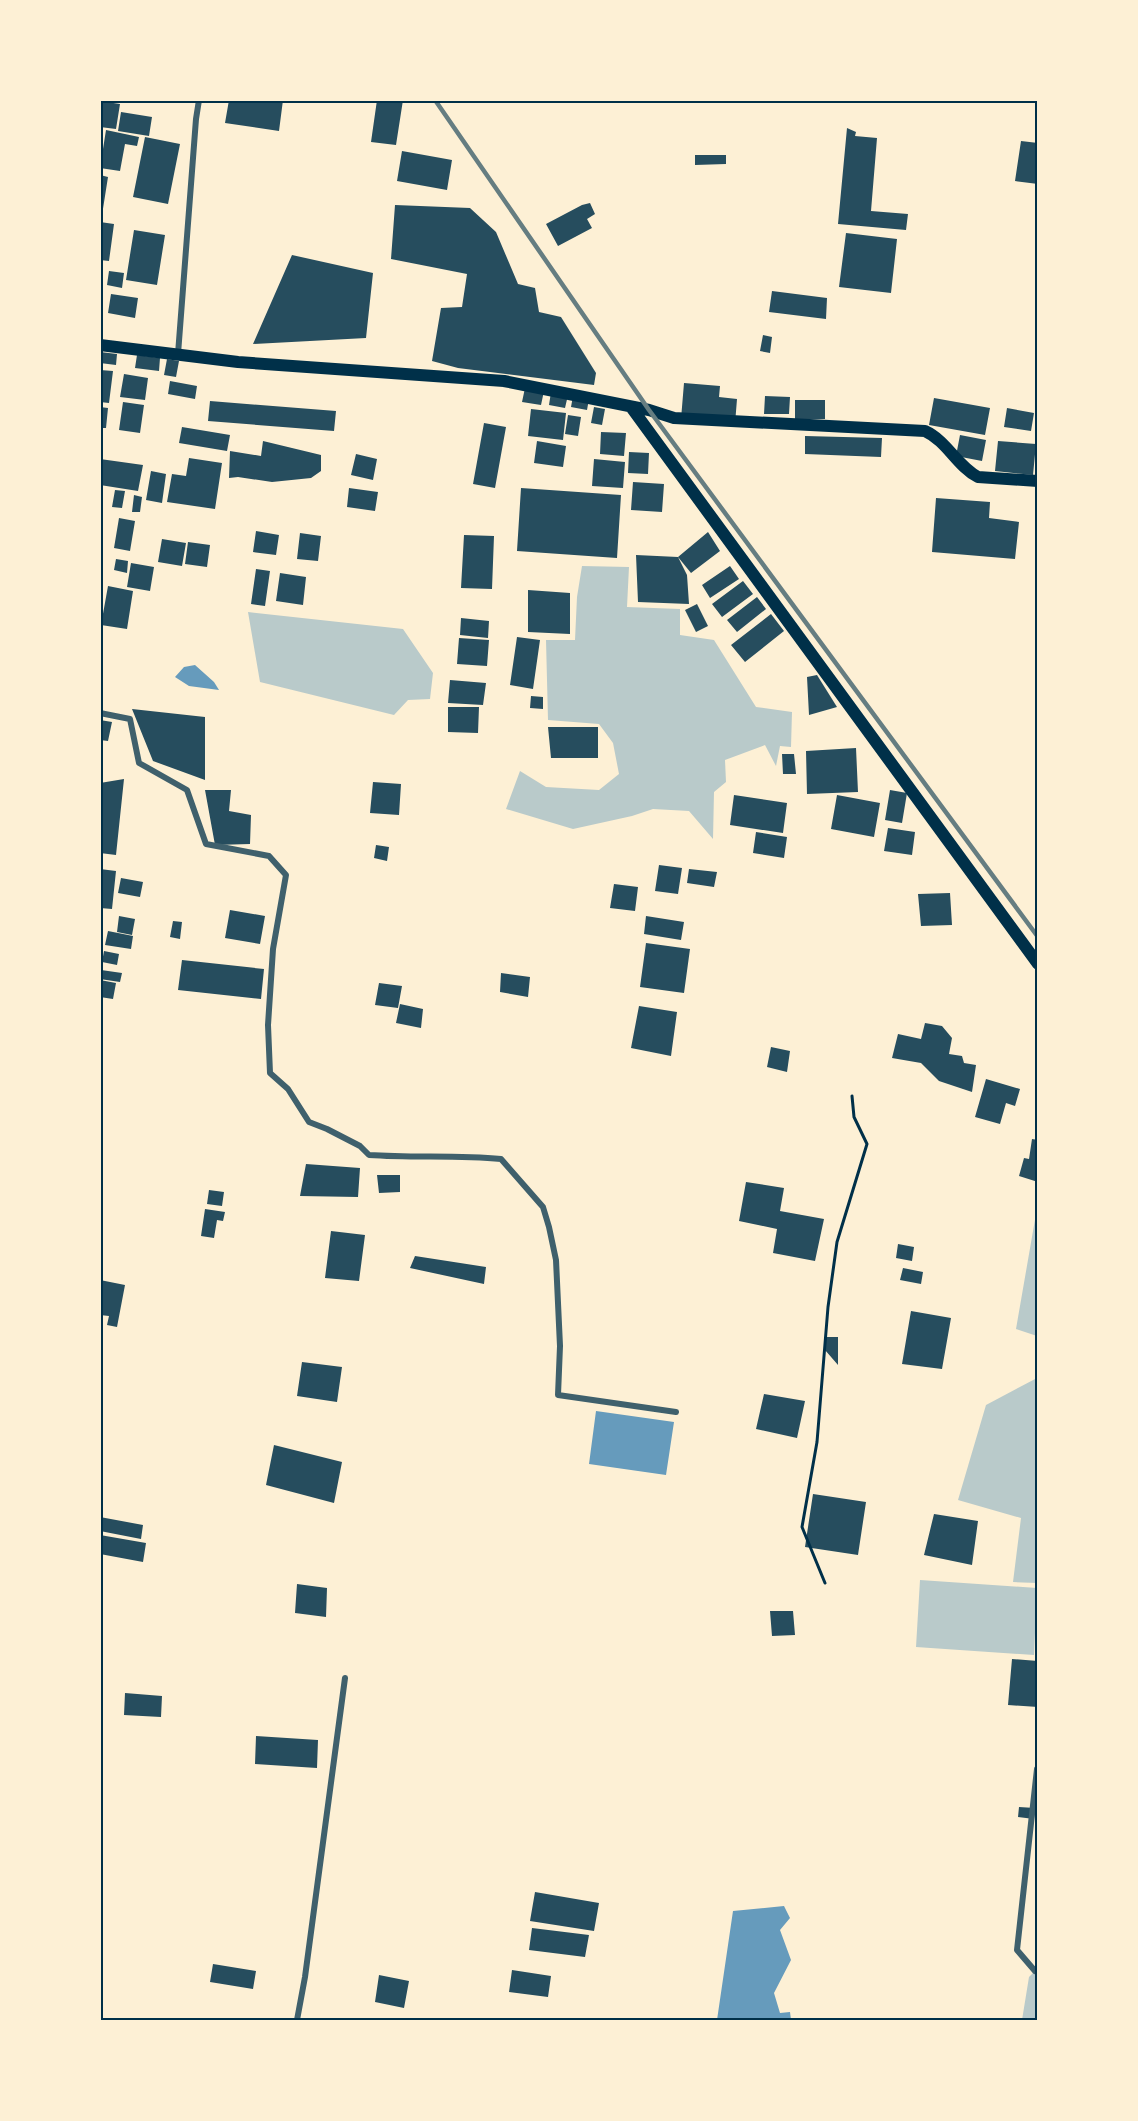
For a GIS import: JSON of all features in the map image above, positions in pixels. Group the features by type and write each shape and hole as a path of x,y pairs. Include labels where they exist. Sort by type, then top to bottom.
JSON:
{"main road":[{"path":"100,345 238,362 504,381 674,418 925,431 939,439 971,473 978,477 1038,481"},
{"path":"631,407 1038,964"}],"street":[{"path":"178,355 199,100"},
{"path":"100,713 130,719 139,763 187,790 206,844 269,856 286,875 273,950 268,1025 270,1073 288,1089 309,1122 360,1146 369,1155 409,1158 472,1156 501,1159 543,1207 549,1227 556,1260 560,1346 558,1395 676,1412"},
{"path":"297,2020 305,1977 345,1678"},
{"path":"1035,1971 1017,1950 1037,1769"}],"path":[{"path":"825,1583 802,1527 817,1442 828,1307 837,1242 867,1144 854,1117 852,1096"}],"shaded area":[{"path":"582,566 629,567 627,607 680,609 680,635 714,640 756,707 792,712 791,747 780,746 776,766 765,745 725,760 726,782 714,792 713,839 689,811 653,809 573,829 506,809 520,771 546,787 599,790 619,774 613,743 599,724 548,720 546,640 575,640 577,597"},
{"path":"248,612 403,629 433,673 430,699 408,700 394,715 260,682"},
{"path":"1037,1208 1037,1336 1016,1329"},
{"path":"1037,1378 1037,1583 1013,1582 1021,1518 958,1500 986,1405"},
{"path":"920,1580 1037,1588 1034,1655 916,1647"},
{"path":"1037,1969 1037,2020 1022,2020 1029,1977"}],"water":[{"path":"195,665 214,682 219,690 189,686 175,677 184,667"},
{"path":"596,1411 674,1422 666,1475 589,1464"},
{"path":"784,1906 790,1918 780,1930 791,1960 774,1993 780,2013 790,2012 791,2020 717,2020 733,1911"}],"building":[{"path":"229,100 283,100 279,131 225,123"},
{"path":"377,100 403,100 396,145 371,142"},
{"path":"100,101 120,104 116,129 100,127"},
{"path":"121,112 152,117 149,136 118,131"},
{"path":"847,128 856,132 855,136 877,138 871,211 908,214 906,230 838,224"},
{"path":"106,130 139,137 137,146 125,144 120,171 100,168"},
{"path":"145,137 180,144 168,204 133,197"},
{"path":"1021,141 1038,143 1038,184 1015,181"},
{"path":"402,151 452,160 447,190 397,181"},
{"path":"695,155 726,155 726,164 695,165"},
{"path":"100,175 108,177 102,215 100,215"},
{"path":"590,203 595,214 587,219 592,228 558,246 546,224"},
{"path":"395,205 470,208 496,232 518,284 535,288 539,312 561,317 596,373 594,385 458,368 432,361 441,308 462,307 467,274 391,259"},
{"path":"100,222 114,224 109,261 100,260"},
{"path":"134,230 165,235 157,285 126,280"},
{"path":"846,233 897,239 891,293 839,287"},
{"path":"292,255 373,273 366,338 253,344"},
{"path":"109,271 124,273 122,288 107,285"},
{"path":"772,291 827,298 826,319 769,312"},
{"path":"111,294 138,298 135,318 108,313"},
{"path":"763,335 772,337 770,353 760,351"},
{"path":"100,352 117,354 116,365 100,363"},
{"path":"137,355 160,358 159,371 135,368"},
{"path":"167,359 179,361 176,377 164,375"},
{"path":"100,370 113,371 109,403 100,402"},
{"path":"124,374 148,378 145,400 120,397"},
{"path":"170,381 197,386 195,399 168,394"},
{"path":"684,383 720,386 719,397 737,399 735,424 681,419"},
{"path":"525,388 544,391 541,405 522,402"},
{"path":"551,392 568,395 565,408 549,405"},
{"path":"573,396 589,399 587,410 571,407"},
{"path":"765,396 790,397 789,414 764,414"},
{"path":"934,398 990,408 985,435 929,425"},
{"path":"795,400 825,400 825,419 795,419"},
{"path":"210,401 336,411 334,431 208,421"},
{"path":"123,402 144,405 140,433 119,430"},
{"path":"100,407 108,408 106,428 100,428"},
{"path":"594,407 605,409 602,425 591,423"},
{"path":"1007,408 1034,413 1031,431 1004,427"},
{"path":"531,409 566,413 563,440 528,436"},
{"path":"568,415 581,417 578,436 565,434"},
{"path":"484,423 506,427 495,488 473,484"},
{"path":"182,427 230,435 227,451 179,443"},
{"path":"601,432 626,433 624,456 600,454"},
{"path":"960,435 986,440 982,461 956,456"},
{"path":"805,436 882,438 881,457 805,454"},
{"path":"263,441 321,455 321,471 311,478 272,482 238,477 229,478 230,451 261,456"},
{"path":"537,441 566,446 563,467 534,463"},
{"path":"998,441 1036,444 1033,475 995,471"},
{"path":"629,452 649,453 648,474 628,473"},
{"path":"356,454 377,459 373,480 351,475"},
{"path":"189,458 222,463 215,509 167,502 172,474 186,476"},
{"path":"100,459 143,465 138,491 100,485"},
{"path":"594,459 625,462 623,488 592,486"},
{"path":"151,471 166,474 162,503 146,500"},
{"path":"633,482 664,484 662,512 631,510"},
{"path":"349,488 378,492 375,511 347,507"},
{"path":"521,488 621,495 617,558 517,551"},
{"path":"115,490 125,491 122,508 112,507"},
{"path":"134,495 142,497 140,512 132,512"},
{"path":"936,498 990,502 989,518 1019,522 1015,559 932,552"},
{"path":"119,518 135,521 130,551 114,548"},
{"path":"256,531 279,535 276,555 253,552"},
{"path":"708,532 720,551 691,573 678,557"},
{"path":"300,533 321,536 318,561 297,559"},
{"path":"464,535 494,536 492,589 461,588"},
{"path":"162,539 186,543 182,566 158,562"},
{"path":"188,542 210,545 207,567 185,564"},
{"path":"636,555 678,557 687,575 689,604 638,602"},
{"path":"116,559 128,561 127,573 114,570"},
{"path":"131,563 154,567 150,591 127,587"},
{"path":"730,566 739,579 710,598 702,585"},
{"path":"256,569 270,571 265,606 251,604"},
{"path":"280,573 306,577 303,605 276,601"},
{"path":"743,581 753,594 722,617 712,604"},
{"path":"108,586 133,591 127,629 101,625"},
{"path":"528,590 570,593 570,634 528,632"},
{"path":"757,597 766,609 737,632 727,620"},
{"path":"697,604 708,626 696,632 685,610"},
{"path":"771,614 784,631 745,662 731,645"},
{"path":"461,618 489,621 488,638 460,635"},
{"path":"517,637 540,640 533,689 510,685"},
{"path":"459,638 489,640 487,666 457,664"},
{"path":"817,675 837,707 809,715 807,677"},
{"path":"450,680 486,683 483,705 448,703"},
{"path":"531,696 543,697 543,709 530,708"},
{"path":"448,707 479,707 478,733 448,732"},
{"path":"132,709 205,717 205,780 153,761"},
{"path":"100,720 112,722 108,741 100,740"},
{"path":"548,727 598,727 598,758 551,758"},
{"path":"856,748 858,792 807,794 806,751"},
{"path":"782,754 794,754 796,774 783,774"},
{"path":"124,779 116,855 100,853 100,783"},
{"path":"373,782 401,784 399,815 370,813"},
{"path":"205,790 231,790 229,811 251,815 250,844 215,845"},
{"path":"890,790 907,793 902,823 885,820"},
{"path":"734,795 787,803 783,833 730,825"},
{"path":"837,795 880,803 874,837 831,829"},
{"path":"888,828 915,832 912,855 884,851"},
{"path":"756,832 787,837 784,858 753,853"},
{"path":"376,845 389,847 387,861 374,858"},
{"path":"659,865 682,868 678,894 655,891"},
{"path":"100,869 116,871 112,909 100,908"},
{"path":"689,869 717,872 714,887 687,883"},
{"path":"121,878 143,882 140,897 118,893"},
{"path":"614,884 638,887 635,911 610,908"},
{"path":"950,893 952,925 921,926 918,894"},
{"path":"230,910 265,916 260,944 225,938"},
{"path":"119,916 135,919 132,935 117,932"},
{"path":"646,916 684,922 681,940 644,934"},
{"path":"173,921 182,922 180,939 170,937"},
{"path":"108,931 133,936 131,949 105,945"},
{"path":"646,943 690,949 684,993 640,987"},
{"path":"104,951 119,954 117,965 102,962"},
{"path":"182,960 264,969 261,999 178,990"},
{"path":"101,970 122,973 120,982 100,979"},
{"path":"501,973 530,977 528,997 500,992"},
{"path":"100,980 116,983 113,999 100,997"},
{"path":"379,983 402,986 398,1008 375,1005"},
{"path":"400,1004 423,1009 421,1028 396,1023"},
{"path":"639,1006 677,1012 671,1056 631,1048"},
{"path":"925,1023 942,1026 952,1038 949,1054 962,1056 964,1063 976,1065 972,1092 939,1081 921,1063 892,1058 898,1034 921,1039"},
{"path":"771,1047 790,1051 787,1072 767,1067"},
{"path":"986,1079 1020,1089 1015,1106 1006,1103 1000,1124 975,1117"},
{"path":"1032,1139 1038,1140 1038,1182 1019,1176 1024,1158 1029,1159"},
{"path":"306,1164 360,1168 358,1197 300,1196"},
{"path":"377,1175 400,1175 400,1192 379,1193"},
{"path":"746,1182 784,1188 780,1211 824,1219 815,1261 773,1253 777,1229 739,1221"},
{"path":"209,1190 224,1192 222,1206 207,1204"},
{"path":"205,1209 225,1212 223,1221 217,1220 214,1238 201,1236"},
{"path":"331,1231 365,1235 359,1281 325,1278"},
{"path":"898,1244 914,1247 912,1261 896,1258"},
{"path":"415,1256 486,1267 484,1284 410,1268"},
{"path":"903,1268 923,1272 921,1284 900,1280"},
{"path":"100,1280 125,1285 117,1327 107,1325 109,1316 100,1315"},
{"path":"911,1311 951,1318 942,1369 902,1364"},
{"path":"825,1337 838,1337 838,1365 825,1350"},
{"path":"302,1362 342,1367 337,1402 297,1396"},
{"path":"764,1394 805,1401 797,1438 756,1429"},
{"path":"274,1445 342,1462 334,1503 266,1485"},
{"path":"813,1494 866,1502 858,1555 805,1547"},
{"path":"934,1514 978,1521 972,1565 924,1555"},
{"path":"100,1517 143,1525 141,1539 100,1531"},
{"path":"100,1535 146,1543 143,1562 100,1554"},
{"path":"297,1584 327,1588 326,1617 295,1613"},
{"path":"770,1611 793,1611 795,1635 772,1636"},
{"path":"1012,1659 1038,1661 1038,1707 1008,1705"},
{"path":"125,1693 162,1696 161,1717 124,1715"},
{"path":"256,1736 318,1740 317,1768 255,1764"},
{"path":"1019,1807 1035,1808 1034,1819 1018,1817"},
{"path":"535,1892 599,1903 594,1931 530,1921"},
{"path":"532,1928 589,1935 585,1957 529,1950"},
{"path":"213,1964 256,1971 253,1989 210,1982"},
{"path":"512,1970 551,1976 548,1997 509,1992"},
{"path":"379,1975 409,1981 404,2008 375,2002"}],"railway":[{"path":"435,100 649,410 1038,937"}]}
